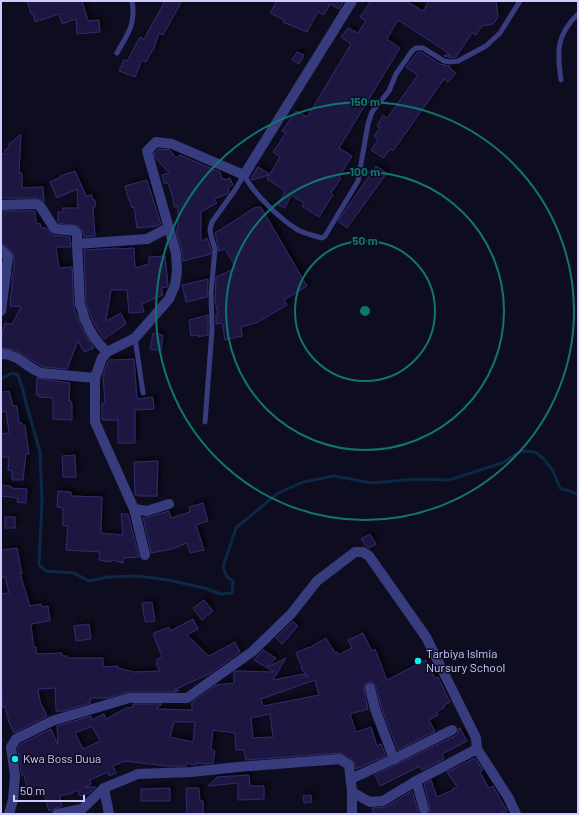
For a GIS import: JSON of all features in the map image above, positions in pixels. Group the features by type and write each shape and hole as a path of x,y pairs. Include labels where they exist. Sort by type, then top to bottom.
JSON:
{"street":[{"path":"145,556 134,509 95,422 95,378 102,358 107,352 135,338 169,299 175,286 177,271 176,253 148,150 156,142 172,144 244,175 352,1"},
{"path":"1,206 36,204 40,206 54,228 75,231 80,305 84,312 84,318 89,329 99,344 107,352"},
{"path":"77,244 147,239 168,228"},
{"path":"1,250 8,257 1,311"},
{"path":"1,354 15,357 41,373 95,378"},
{"path":"134,509 147,511 169,504"},
{"path":"9,814 14,776 11,746 16,739 52,721 129,698 187,698 253,651 291,614 317,581 355,552 363,552 369,556 426,637 476,738 477,748 508,797 516,814"},
{"path":"370,688 375,709 394,760"},
{"path":"351,779 394,760 452,730"},
{"path":"352,792 370,802 383,801 416,781 477,748"},
{"path":"57,814 82,809 104,788 138,774 191,772 340,759 349,766 352,792 352,814"},
{"path":"416,781 424,809"},
{"path":"104,788 109,814"}],"lane":[{"path":"117,53 131,27 134,13 132,1"},
{"path":"205,422 212,330 211,292 215,249 210,236 210,229 212,222 244,175 261,199 291,225 305,233 322,238 325,236 358,181 368,124 372,112 388,91 396,74 412,51 416,48 423,48 444,61 450,62 458,60 486,46 500,33 520,1"},
{"path":"561,80 558,57 561,39 569,22 578,14"},
{"path":"135,338 143,393"}],"building":[{"path":"27,1 82,1 88,21 99,20 100,32 77,34 76,19 62,24 59,14 35,22"},
{"path":"165,1 182,1 163,35 159,33 153,51 146,62 142,60 135,77 119,71 124,60 127,61 140,37 144,39"},
{"path":"277,1 344,1 339,9 330,4 324,15 318,12 307,32 283,22 284,20 270,13"},
{"path":"371,1 406,1 423,11 429,1 496,1 498,16 493,24 482,26 476,35 472,33 456,57 451,58 444,56 451,56 446,53 447,52 398,20 387,39 400,48 339,148 352,156 339,177 341,178 331,193 333,195 319,217 302,206 304,203 291,195 285,208 278,205 285,191 267,179 269,175 252,180 251,178 258,167 270,174 280,157 273,152 286,133 282,131 296,111 307,117 351,44 341,37 348,28 358,33 366,21 360,17"},
{"path":"297,52 304,55 299,64 292,60"},
{"path":"418,52 423,53 440,64 450,66 449,67 456,73 448,82 444,79 393,151 391,149 383,158 371,150 378,140 374,136 380,128 377,126 383,115 387,118 418,75 406,67"},
{"path":"21,134 19,173 22,173 22,188 43,187 44,201 36,198 1,198 1,154 5,154 5,150 9,147 9,144"},
{"path":"159,149 170,150 176,158 180,155 220,172 222,179 224,178 225,180 230,178 233,185 228,188 229,191 227,194 214,199 217,203 201,212 201,241 207,238 211,249 211,254 183,261 182,251 176,230 178,229 178,206 174,207 173,198 168,183 164,183 162,175 169,173 155,157 154,153"},
{"path":"376,166 387,173 347,228 338,221"},
{"path":"75,171 86,196 92,195 93,200 95,200 95,207 93,207 95,236 84,237 83,231 79,226 58,223 58,212 64,212 62,208 78,208 77,189 57,198 50,182 61,177 60,176"},
{"path":"147,180 161,224 157,226 137,228 134,207 132,208 125,186"},
{"path":"261,207 307,286 284,300 287,305 256,323 241,327 242,336 225,340 222,323 216,324 216,314 218,314 215,301 216,277 236,268 225,249 219,251 215,233 254,208"},
{"path":"1,211 35,211 36,223 41,224 40,227 46,228 53,235 70,237 71,247 56,247 59,268 72,267 74,308 81,327 94,348 84,352 78,341 67,369 43,367 15,350 1,348 1,334 2,335 5,323 12,324 21,307 10,306 14,257 12,251 5,245 1,244"},
{"path":"134,248 135,268 149,264 149,257 165,256 168,285 167,287 161,288 163,295 142,304 144,312 129,313 127,290 111,290 106,321 121,313 126,324 104,339 93,322 86,303 84,250"},
{"path":"208,279 207,297 186,302 182,285"},
{"path":"208,315 208,335 198,337 198,335 191,336 189,320"},
{"path":"153,333 163,335 161,351 150,349"},
{"path":"134,359 137,399 153,397 154,409 135,410 135,443 118,443 118,420 102,420 102,403 105,403 103,375 109,360"},
{"path":"37,378 70,383 69,401 71,401 72,404 72,420 53,419 53,398 39,397 39,395 36,395"},
{"path":"9,391 13,406 17,406 19,423 22,423 23,426 25,425 29,454 26,454 23,480 12,480 12,471 8,470 9,457 1,457 1,434 9,433 6,411 2,412 1,392"},
{"path":"75,455 76,477 63,477 62,456"},
{"path":"158,461 157,496 135,495 134,462"},
{"path":"1,485 11,486 11,488 27,489 26,503 17,502 18,498 1,496"},
{"path":"58,491 71,492 71,496 102,497 101,533 123,535 121,514 128,514 139,557 124,558 123,563 112,560 111,562 99,560 100,552 66,550 68,526 63,526 63,508 57,507"},
{"path":"203,503 208,521 196,525 204,550 190,553 187,543 172,549 151,553 143,517 149,517 169,511 171,518 190,512 189,507"},
{"path":"5,517 15,517 15,528 5,528"},
{"path":"370,534 376,544 369,548 361,539"},
{"path":"17,548 22,574 20,574 30,606 41,604 42,607 48,606 50,621 31,624 36,654 62,653 62,656 67,656 67,658 103,658 103,667 118,666 118,668 134,672 160,671 156,664 158,663 156,660 162,657 154,633 169,627 170,631 193,619 198,629 187,635 209,656 235,642 240,652 211,673 174,690 179,690 177,692 127,692 108,698 90,698 90,703 64,711 56,711 55,688 38,689 41,706 42,705 47,716 14,733 5,707 2,707 1,594 9,593 5,577 1,578 1,550"},
{"path":"204,600 213,611 202,620 193,608"},
{"path":"152,602 155,621 145,622 142,603"},
{"path":"293,621 298,626 282,644 276,638"},
{"path":"89,624 91,639 76,641 74,626"},
{"path":"363,633 372,651 375,649 387,680 426,660 435,678 438,677 450,702 444,705 445,707 437,712 438,715 429,720 435,731 398,750 381,707 376,686 372,682 369,682 365,684 364,689 368,709 350,714 356,732 371,727 377,746 381,744 386,756 356,769 354,761 340,753 246,760 244,750 236,750 235,733 213,730 211,749 215,751 213,763 196,763 196,765 187,763 186,766 165,766 125,761 113,766 116,773 109,776 108,772 90,780 91,784 85,787 96,787 89,793 80,796 78,790 73,793 60,796 62,806 49,811 44,793 29,796 24,775 22,775 21,771 18,748 21,744 51,729 58,745 57,726 91,716 91,720 104,714 106,719 126,708 133,707 133,704 162,704 156,709 192,710 192,702 216,685 234,683 234,672 274,672 254,660 263,650 276,658 267,667 286,658 273,680 303,674 308,677 301,668 302,667 296,653 309,648 326,638 335,653 337,652 338,655 352,648 348,640","holes":["315,680 319,695 263,706 261,699","270,714 273,737 253,738 251,718","174,722 195,722 193,742 170,737","92,726 100,741 83,749 75,733"]},
{"path":"460,728 467,741 442,754 444,759 422,770 420,766 380,786 375,775 455,736"},
{"path":"475,758 483,770 480,772 489,788 493,786 507,811 500,814 428,814 430,808 424,784 431,780 437,797 453,790 452,789 457,787 447,772"},
{"path":"249,775 250,786 264,786 264,799 238,800 238,783 208,786 217,777"},
{"path":"170,788 170,801 141,801 141,789"},
{"path":"186,788 199,788 200,801 203,801 203,814 187,814"},
{"path":"412,791 420,814 374,814 372,808 386,807"},
{"path":"311,795 312,802 304,803 303,796"}],"waterway":[{"path":"1,379 12,373 18,375 40,452 42,501 39,565 46,571 74,573 89,581 108,577 138,576 168,580 204,588 221,594 232,593 233,581 227,577 223,567 236,528 278,493 303,482 334,476 372,483 416,479 449,480 502,463 521,451 535,452 544,459 553,471 560,488 578,494"}],"place":[{"name":"Tarbiya Islmia Nursury School","path":"418,661"},
{"name":"Kwa Boss Duua","path":"15,759"}]}
